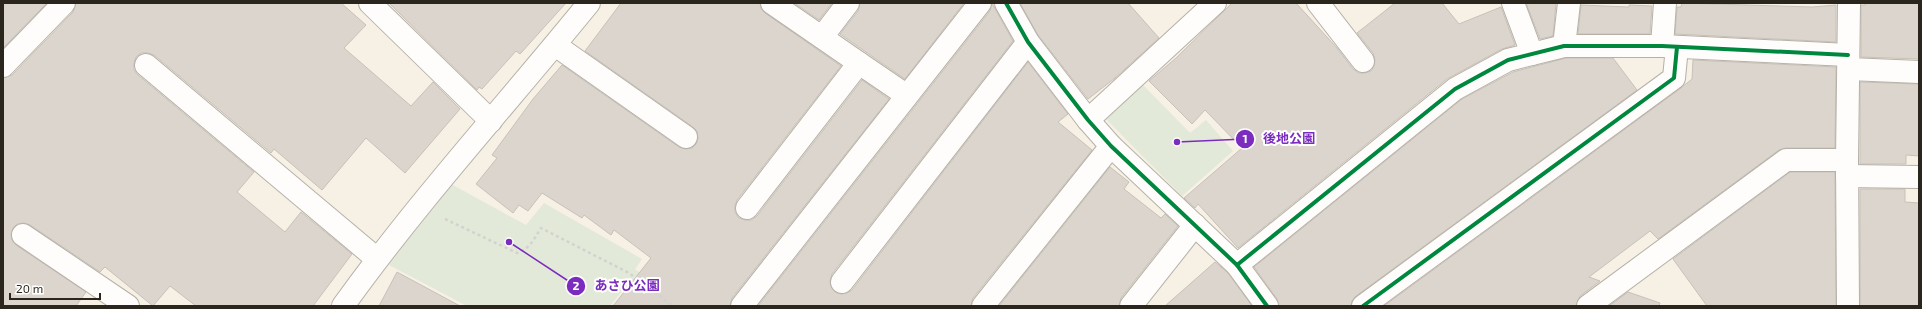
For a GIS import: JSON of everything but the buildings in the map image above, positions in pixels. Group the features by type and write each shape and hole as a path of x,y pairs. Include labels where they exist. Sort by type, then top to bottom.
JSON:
{"street":[{"path":"3,66 64,3"},
{"path":"370,3 491,121"},
{"path":"350,304 377,259 419,206 589,3"},
{"path":"772,3 906,95"},
{"path":"822,37 848,3"},
{"path":"742,306 906,95 980,3"},
{"path":"1006,3 1028,42 1088,120 1111,146 1237,265 1267,306"},
{"path":"1088,120 1215,3"},
{"path":"1513,3 1532,54"},
{"path":"1564,46 1569,3"},
{"path":"1363,306 1674,78 1669,47 1665,3"},
{"path":"1848,306 1847,168 1849,3"},
{"path":"1323,5 1364,61"},
{"path":"842,282 1028,42"},
{"path":"555,45 686,138"},
{"path":"1237,265 1455,89 1508,60 1564,46 1669,47 1848,62 1919,72"},
{"path":"747,208 859,63"},
{"path":"146,65 377,259"},
{"path":"983,306 1111,146"},
{"path":"1588,306 1786,160 1919,177"},
{"path":"1131,306 1195,225"},
{"path":"23,235 128,306"}],"path":[{"path":"419,206 517,253 525,250 530,245 541,228 629,273 673,306"}],"green space":[{"path":"1141,83 1190,133 1206,120 1233,151 1182,196 1104,117"},
{"path":"451,184 526,225 544,203 642,259 635,269 686,306 656,306 627,285 610,306 467,306 389,265 424,217"}],"cycle path":[{"path":"1006,3 1028,42 1088,120 1111,146 1237,265 1267,306"},
{"path":"1237,265 1455,89 1508,60 1564,46 1662,46 1848,55"},
{"path":"1363,306 1674,78 1677,47"}],"place":[{"name":"後地公園","path":"1177,142"},
{"name":"あさひ公園","path":"509,242"}]}
